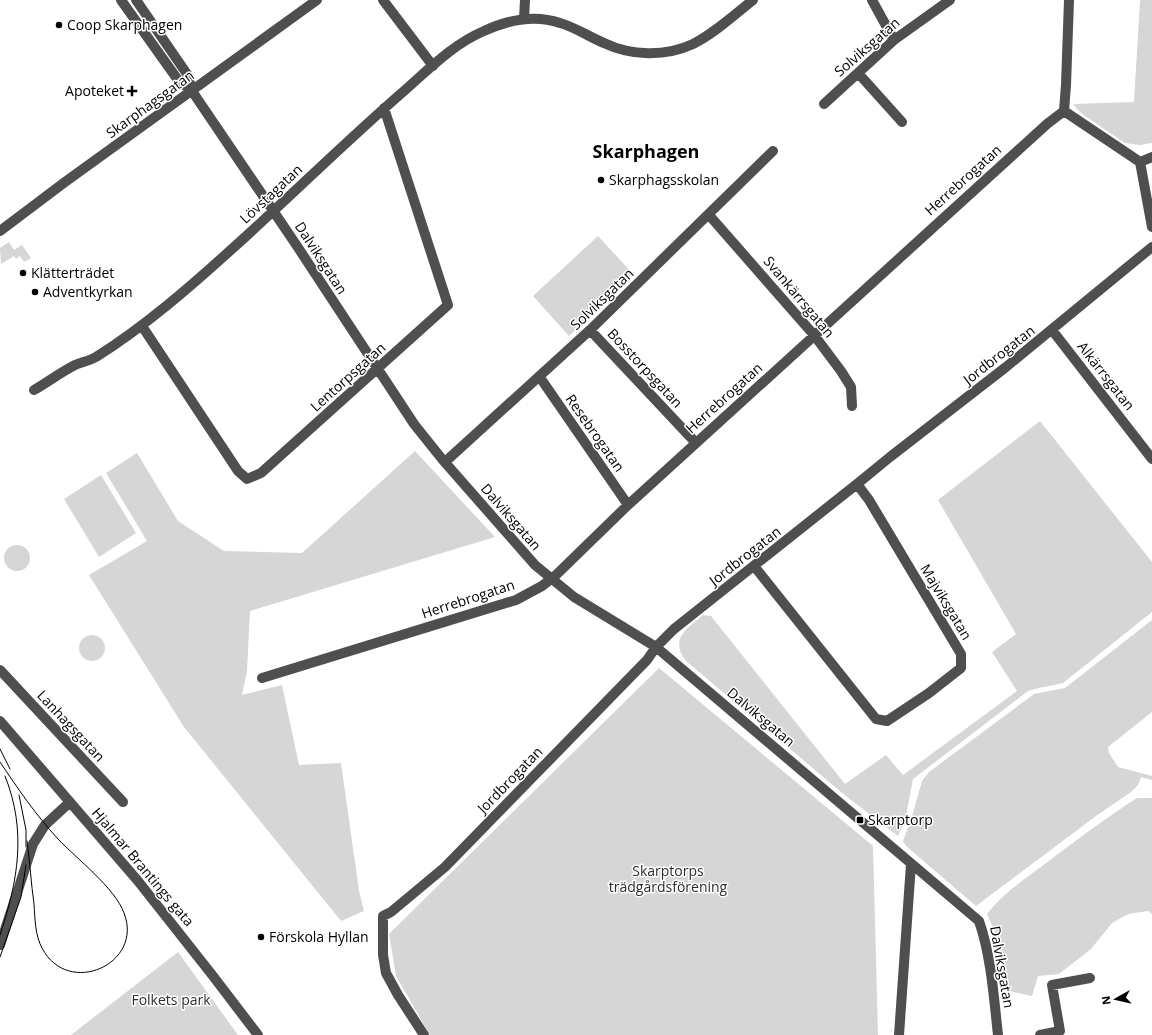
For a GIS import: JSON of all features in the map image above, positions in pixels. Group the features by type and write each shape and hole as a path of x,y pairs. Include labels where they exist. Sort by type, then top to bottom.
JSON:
{"street":[{"name":"Dalviksgatan","path":"121,0 178,80 192,91"},
{"name":"Dalviksgatan","path":"136,0 187,74 192,91 414,424 445,462 535,565 551,580 574,597 656,647 979,921 984,936 995,1004 998,1035"},
{"name":"Skarphagsgatan","path":"0,231 316,0"},
{"path":"383,0 433,66"},
{"path":"524,19 525,0"},
{"name":"Lövstagatan","path":"34,390 75,366 94,358 142,326 232,249 384,108 452,50 482,32 511,20 546,20 561,23 606,44 629,52 652,54 674,50 692,44 709,34 753,0"},
{"path":"872,0 894,40"},
{"name":"Solviksgatan","path":"824,104 894,40 950,0"},
{"path":"1069,0 1064,111 1140,162 1152,227"},
{"path":"858,73 902,122"},
{"name":"Lentorpsgatan","path":"142,326 238,471 247,479 260,473 377,370 448,305 384,108"},
{"name":"Herrebrogatan","path":"262,678 516,600 551,580 628,506 814,335 1047,124 1064,111"},
{"name":"Solviksgatan","path":"445,462 590,330 709,215 773,150"},
{"path":"1140,162 1152,157"},
{"name":"Svankärrsgatan","path":"709,215 814,335 841,371 850,387 852,406"},
{"name":"Jordbrogatan","path":"424,1035 398,995 386,973 383,955 382,916 391,912 445,867 647,660 656,647 674,630 890,457 1052,330 1152,247"},
{"name":"Bosstorpsgatan","path":"590,330 696,443"},
{"name":"Alkärrsgatan","path":"1052,330 1152,459"},
{"name":"Resebrogatan","path":"539,376 628,506"},
{"name":"Majviksgatan","path":"754,566 876,718 887,721 929,693 961,668 961,654 869,500 857,484"},
{"name":"Lanhagsgatan","path":"0,670 123,802"},
{"name":"Hjalmar Brantings gata","path":"0,721 138,881 258,1035"},
{"path":"0,945 33,844 42,828 70,802"},
{"path":"899,1035 911,864"},
{"path":"1040,1035 1060,1031 1052,985 1090,978"}],"green space":[{"path":"1140,0 1152,0 1152,143 1140,145 1125,143 1085,116 1073,104 1134,102"},
{"path":"598,236 634,275 569,336 533,296"},
{"path":"9,242 14,250 22,245 31,258 24,262 20,256 16,259 14,256 1,264 0,248"},
{"path":"1040,421 1152,562 1152,612 1063,683 1028,691 913,779 905,821 898,836 847,797 686,661 679,646 680,640 686,630 703,615 711,616 845,784 886,755 903,775 1017,691 992,652 1016,634 938,500"},
{"path":"415,451 495,537 250,611 247,671 242,695 282,685 299,765 341,763 359,891 364,911 341,921 184,727 89,575 147,541 106,473 137,453 178,521 224,551 302,553"},
{"path":"101,475 136,533 99,557 64,499"},
{"path":"17,545 26,549 30,558 26,567 17,571 8,567 4,558 8,549"},
{"path":"1152,620 1152,712 1108,747 1109,753 1118,767 1152,776 1152,780 1141,777 1138,785 1131,792 1096,816 976,906 906,846 903,841 911,820 922,781 929,772 1034,694 1065,688"},
{"path":"92,635 101,639 105,648 101,657 92,661 83,657 79,648 83,639"},
{"name":"Skarptorps trädgårdsförening","path":"659,668 873,846 878,1035 430,1035 396,976 389,934"},
{"path":"1137,798 1152,798 1152,914 1148,911 1128,914 1112,923 1091,949 1059,974 1038,976 1032,996 1013,992 1000,986 999,957 995,932 987,914 1017,885 1093,828"},
{"name":"Folkets park","path":"178,952 238,1035 71,1035"}],"tram line":[{"path":"0,749 10,769"},
{"path":"0,762 42,821 58,839 95,874 119,903 124,913 127,931 123,947 114,960 100,968 85,972 69,971 54,963 42,948 36,927 27,841"},
{"path":"0,935 11,895 18,856 16,816 12,796 5,776"},
{"path":"19,795 26,830 26,847"},
{"path":"0,957 21,897 26,865"}],"place":[{"name":"Coop Skarphagen","path":"59,25"},
{"name":"Apoteket","path":"132,91"},
{"name":"Skarphagsskolan","path":"601,180"},
{"name":"Klätterträdet","path":"23,273"},
{"name":"Adventkyrkan","path":"35,292"},
{"name":"Skarptorp","path":"860,820"},
{"name":"Förskola Hyllan","path":"261,937"}],"district":[{"name":"Skarphagen","path":"646,152"}]}
